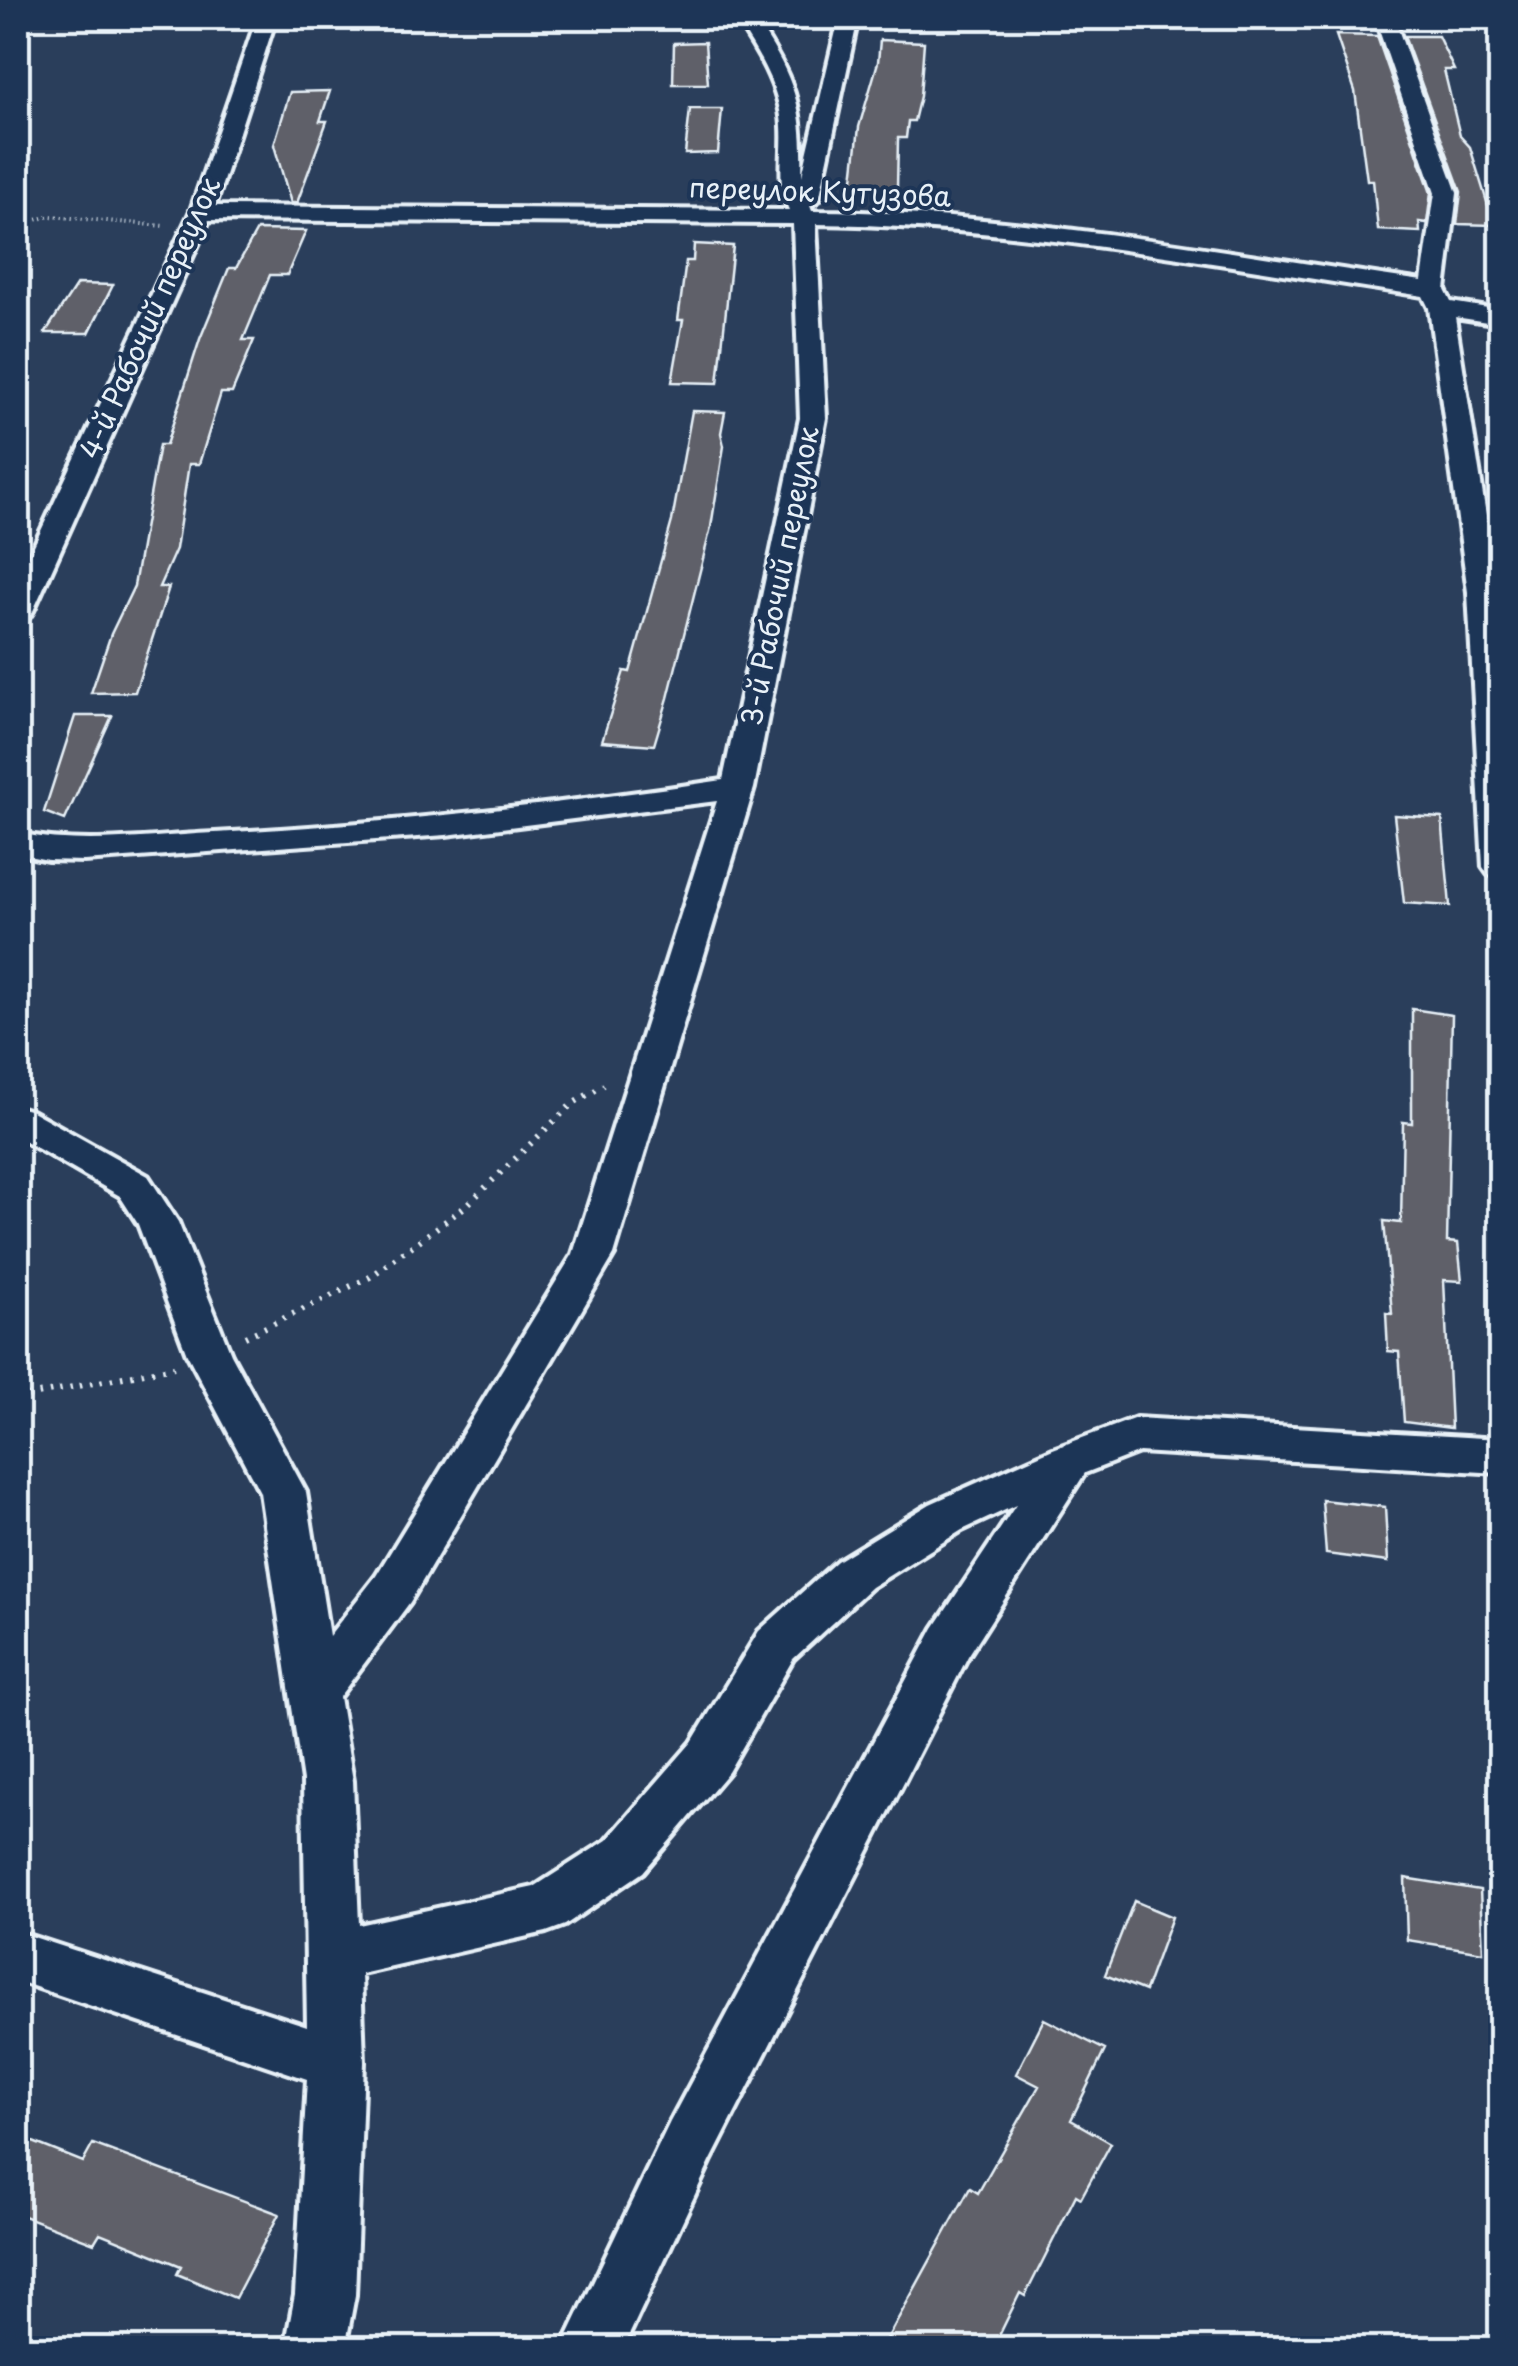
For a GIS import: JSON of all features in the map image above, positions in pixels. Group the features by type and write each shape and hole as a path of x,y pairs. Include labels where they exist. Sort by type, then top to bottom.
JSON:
{"street":[{"name":"4-й Рабочий переулок","path":"18,612 198,219 266,18"},
{"name":"3-й Рабочий переулок","path":"315,1692 393,1589 594,1255 738,788 814,418 804,218 790,191 794,122 772,59 745,18"},
{"path":"804,218 849,18"},
{"path":"1385,18 1446,193 1437,299 1483,592 1500,867"},
{"name":"переулок Кутузова","path":"198,219 880,218 1072,237 1437,299 1500,317"},
{"path":"18,843 62,850 264,838 562,815 738,788"},
{"path":"18,1120 134,1186 158,1222 209,1354 282,1492 328,1781 336,2062 325,2295 315,2348"},
{"path":"334,1955 546,1908 625,1856 710,1757 776,1645 854,1574 946,1517 1069,1461 1136,1434 1500,1456"},
{"path":"592,2348 708,2107 950,1642 1069,1461"},
{"path":"18,1957 336,2062"}],"path":[{"path":"18,225 61,216 153,226 198,219"},
{"path":"18,1398 187,1364 370,1278 466,1206 572,1104 656,1053"}],"building":[{"path":"1336,35 1377,36 1431,193 1427,223 1419,222 1420,232 1378,230 1373,180 1367,180 1355,91"},
{"path":"1404,36 1438,36 1454,70 1444,70 1460,136 1470,147 1494,225 1457,224 1461,192"},
{"path":"880,40 924,42 920,96 914,121 908,121 906,138 898,138 897,189 852,188 859,127 878,62"},
{"path":"705,42 708,84 673,84 674,43"},
{"path":"330,91 320,121 327,121 297,203 291,203 274,145 290,92"},
{"path":"690,109 722,109 718,153 685,154"},
{"path":"257,230 306,231 287,275 270,275 243,340 254,340 232,393 221,393 199,464 189,464 176,549 159,587 169,587 135,692 91,693 111,634 134,586 159,445 166,445 200,339 229,268 236,268"},
{"path":"694,244 733,246 718,383 672,382 683,320 678,320 686,261 693,261"},
{"path":"77,284 113,285 89,333 45,333"},
{"path":"692,411 725,412 721,433 724,446 711,527 668,698 654,745 602,741 624,671 630,672 672,521"},
{"path":"75,716 112,716 65,820 44,812"},
{"path":"1394,815 1442,818 1450,906 1404,903"},
{"path":"1412,1009 1452,1015 1447,1242 1458,1243 1462,1281 1444,1280 1451,1428 1404,1422 1399,1352 1388,1351 1386,1313 1392,1314 1384,1221 1401,1223 1403,1122 1412,1123"},
{"path":"1322,1500 1385,1507 1388,1562 1326,1554"},
{"path":"1405,1878 1480,1890 1483,1952 1407,1940"},
{"path":"1134,1901 1172,1917 1145,1991 1105,1975"},
{"path":"1044,2019 1105,2050 1071,2120 1111,2143 1081,2198 1076,2195 1025,2296 1020,2293 993,2348 882,2348 970,2188 978,2193 1039,2086 1016,2074"},
{"path":"18,2136 83,2162 93,2144 279,2214 235,2298 177,2274 181,2266 100,2233 94,2243 18,2214"}]}
